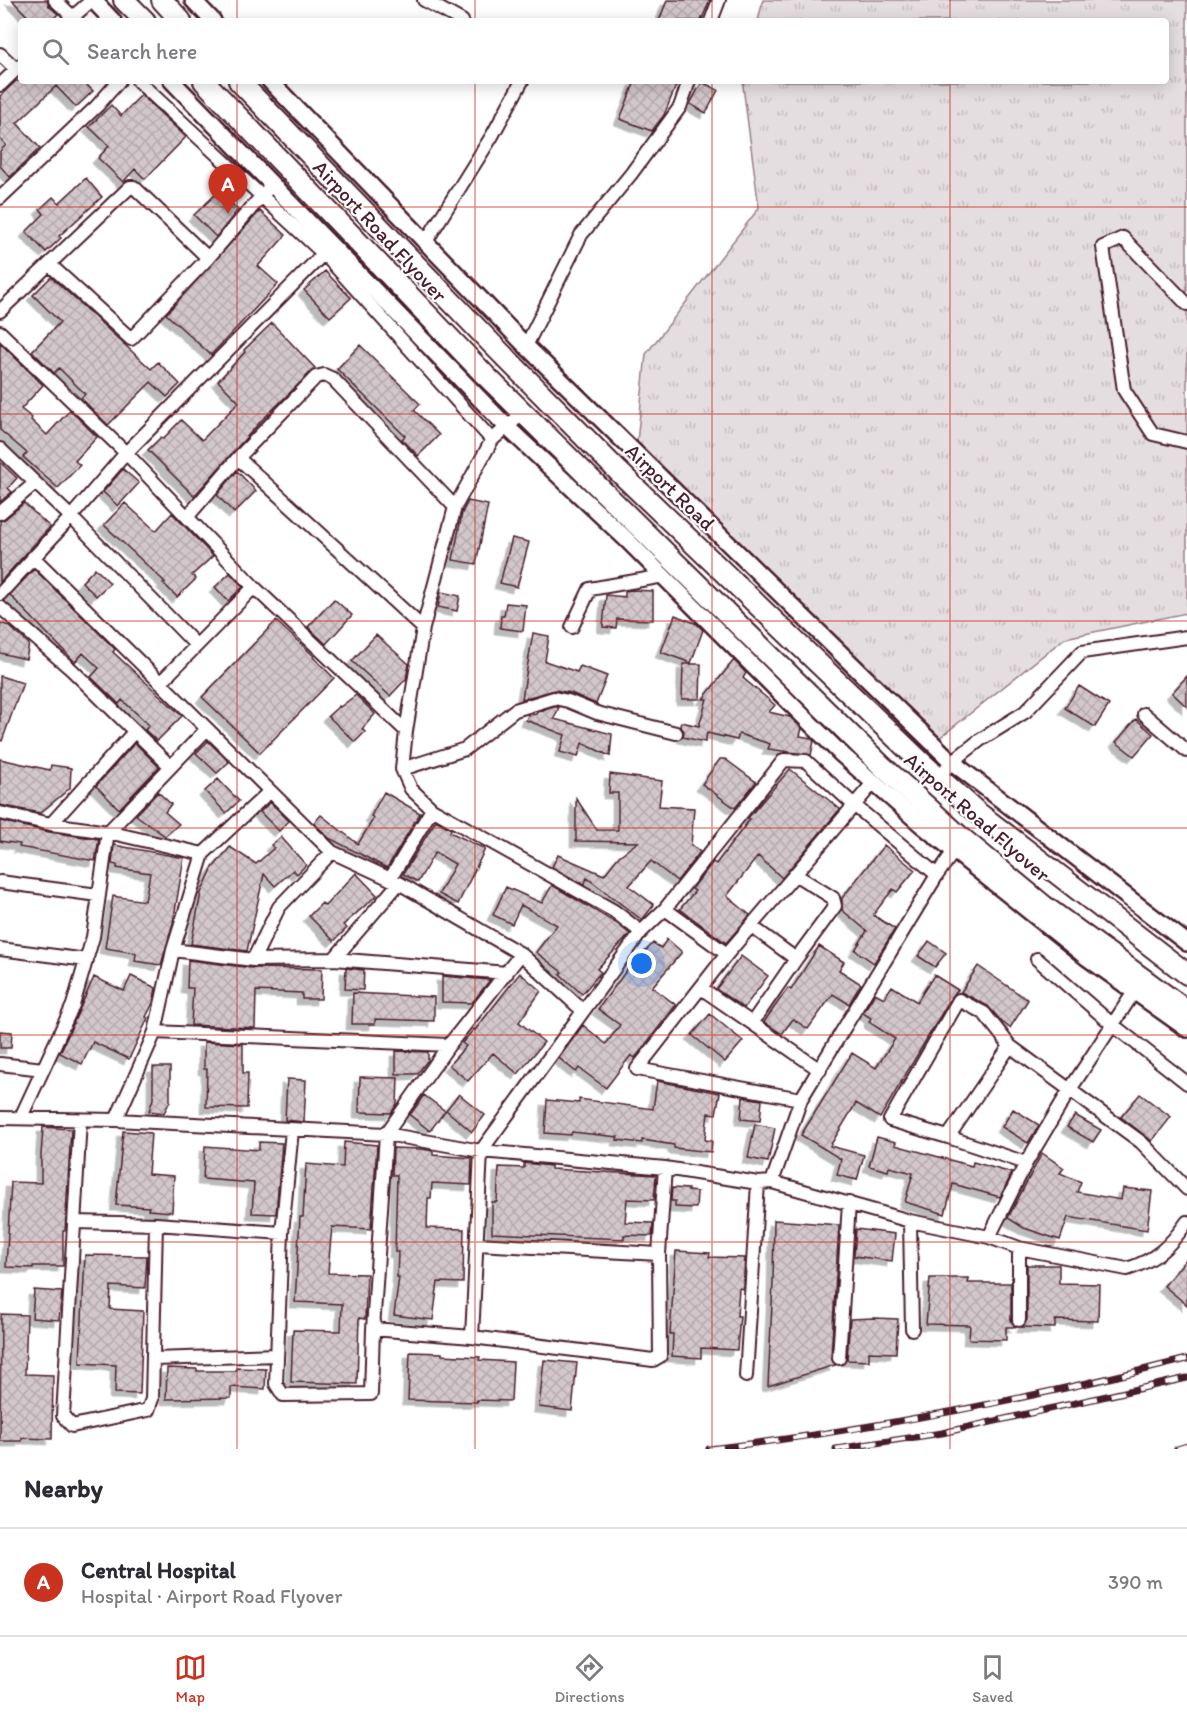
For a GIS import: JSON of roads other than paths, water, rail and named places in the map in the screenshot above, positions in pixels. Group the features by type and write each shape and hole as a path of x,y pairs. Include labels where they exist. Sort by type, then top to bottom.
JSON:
{"main road":[{"path":"124,0 142,18"},
{"path":"162,0 179,18"},
{"name":"Airport Road Flyover","path":"207,84 393,281 747,647 883,767 956,843 1187,1011"},
{"name":"Airport Road Flyover","path":"242,84 371,217"},
{"name":"Airport Road","path":"371,217 618,471 938,777"},
{"name":"Airport Road Flyover","path":"938,777 977,812 1187,974"}],"street":[{"path":"56,0 70,18"},
{"path":"74,18 92,0 110,18"},
{"path":"193,0 210,18"},
{"path":"424,0 457,18"},
{"path":"712,18 718,0"},
{"path":"0,54 18,67 0,85"},
{"path":"0,198 97,106 116,84"},
{"path":"142,84 267,190 507,427 663,576 747,647 840,753 874,782 956,843 1086,957 1187,1029"},
{"path":"175,84 267,190"},
{"path":"273,84 526,346 952,762 1187,943"},
{"path":"424,243 492,136 520,84"},
{"path":"526,346 581,235 631,174 680,107 688,84"},
{"path":"0,311 132,187 208,258"},
{"path":"49,264 131,339 208,258 267,190"},
{"path":"371,217 393,210"},
{"path":"1187,304 1123,238 1102,247 1124,390 1153,434 1187,442"},
{"path":"328,249 492,440"},
{"path":"0,594 126,453 328,249"},
{"path":"0,332 126,453 254,586 406,731"},
{"path":"188,516 238,458 316,377 324,375 333,379 455,507"},
{"path":"523,413 492,440 455,507 423,628 402,769 411,789 432,809 614,911 641,932"},
{"path":"0,449 71,517 196,645"},
{"path":"238,458 423,628"},
{"path":"0,513 35,483"},
{"path":"33,557 332,852 395,881 521,954 582,1010"},
{"path":"572,627 591,589 663,576"},
{"path":"160,683 254,586"},
{"path":"0,607 72,670 170,766"},
{"path":"938,777 952,762 980,740 1025,712 1082,652 1187,637"},
{"path":"402,769 465,749 515,710 554,698 597,713 676,734"},
{"path":"1144,714 1187,751"},
{"path":"21,1117 73,1005 87,960 93,937 108,832 207,729"},
{"path":"51,824 134,732"},
{"path":"472,1337 481,1151 641,932 665,909 784,760 806,761 854,806 937,875"},
{"path":"801,1099 637,1069 727,954 874,782"},
{"path":"116,1120 155,1032 173,950 202,854 270,791"},
{"path":"334,959 395,881 432,809"},
{"path":"0,813 51,824 108,832 202,854"},
{"path":"772,1182 801,1099 956,843"},
{"path":"253,960 279,907 332,852"},
{"path":"752,1023 835,906 833,898 796,875"},
{"path":"0,882 98,895"},
{"path":"665,909 727,954"},
{"path":"751,926 796,959"},
{"path":"0,949 87,960"},
{"path":"173,950 253,960 334,959 507,972"},
{"path":"292,1130 282,1233 276,1384 283,1395 371,1394 386,1134 449,1045 521,954"},
{"path":"1037,959 1113,1025 1187,1083"},
{"path":"701,988 820,1070"},
{"path":"989,1237 1026,1163 1069,1091 1134,992"},
{"path":"1026,1163 890,1120 958,1000 984,1013 1010,1046 1141,1142 1187,1190"},
{"path":"155,1032 449,1045"},
{"path":"948,1137 1010,1046"},
{"path":"0,1064 43,1069"},
{"path":"0,1118 116,1120 386,1134 481,1151 665,1168 759,1183 772,1182 910,1221 989,1237 1019,1248 1127,1269 1144,1264 1158,1254 1173,1242 1187,1222"},
{"path":"80,1120 63,1416 72,1426 148,1410 152,1399 154,1359 156,1224"},
{"path":"373,1329 472,1337 653,1360 660,1356 659,1254 665,1168"},
{"path":"746,1376 759,1183"},
{"path":"839,1358 849,1203"},
{"path":"910,1221 912,1329"},
{"path":"75,1222 156,1224 282,1233"},
{"path":"478,1244 659,1254"},
{"path":"1019,1248 1019,1320"},
{"path":"154,1359 277,1355"}],"railway":[{"path":"709,1449 830,1433 949,1412 1128,1374 1187,1359"},
{"path":"836,1449 942,1433 1187,1378"},
{"path":"1177,1449 1187,1446"}],"place":[{"name":"Central Hospital","path":"228,214"}]}
